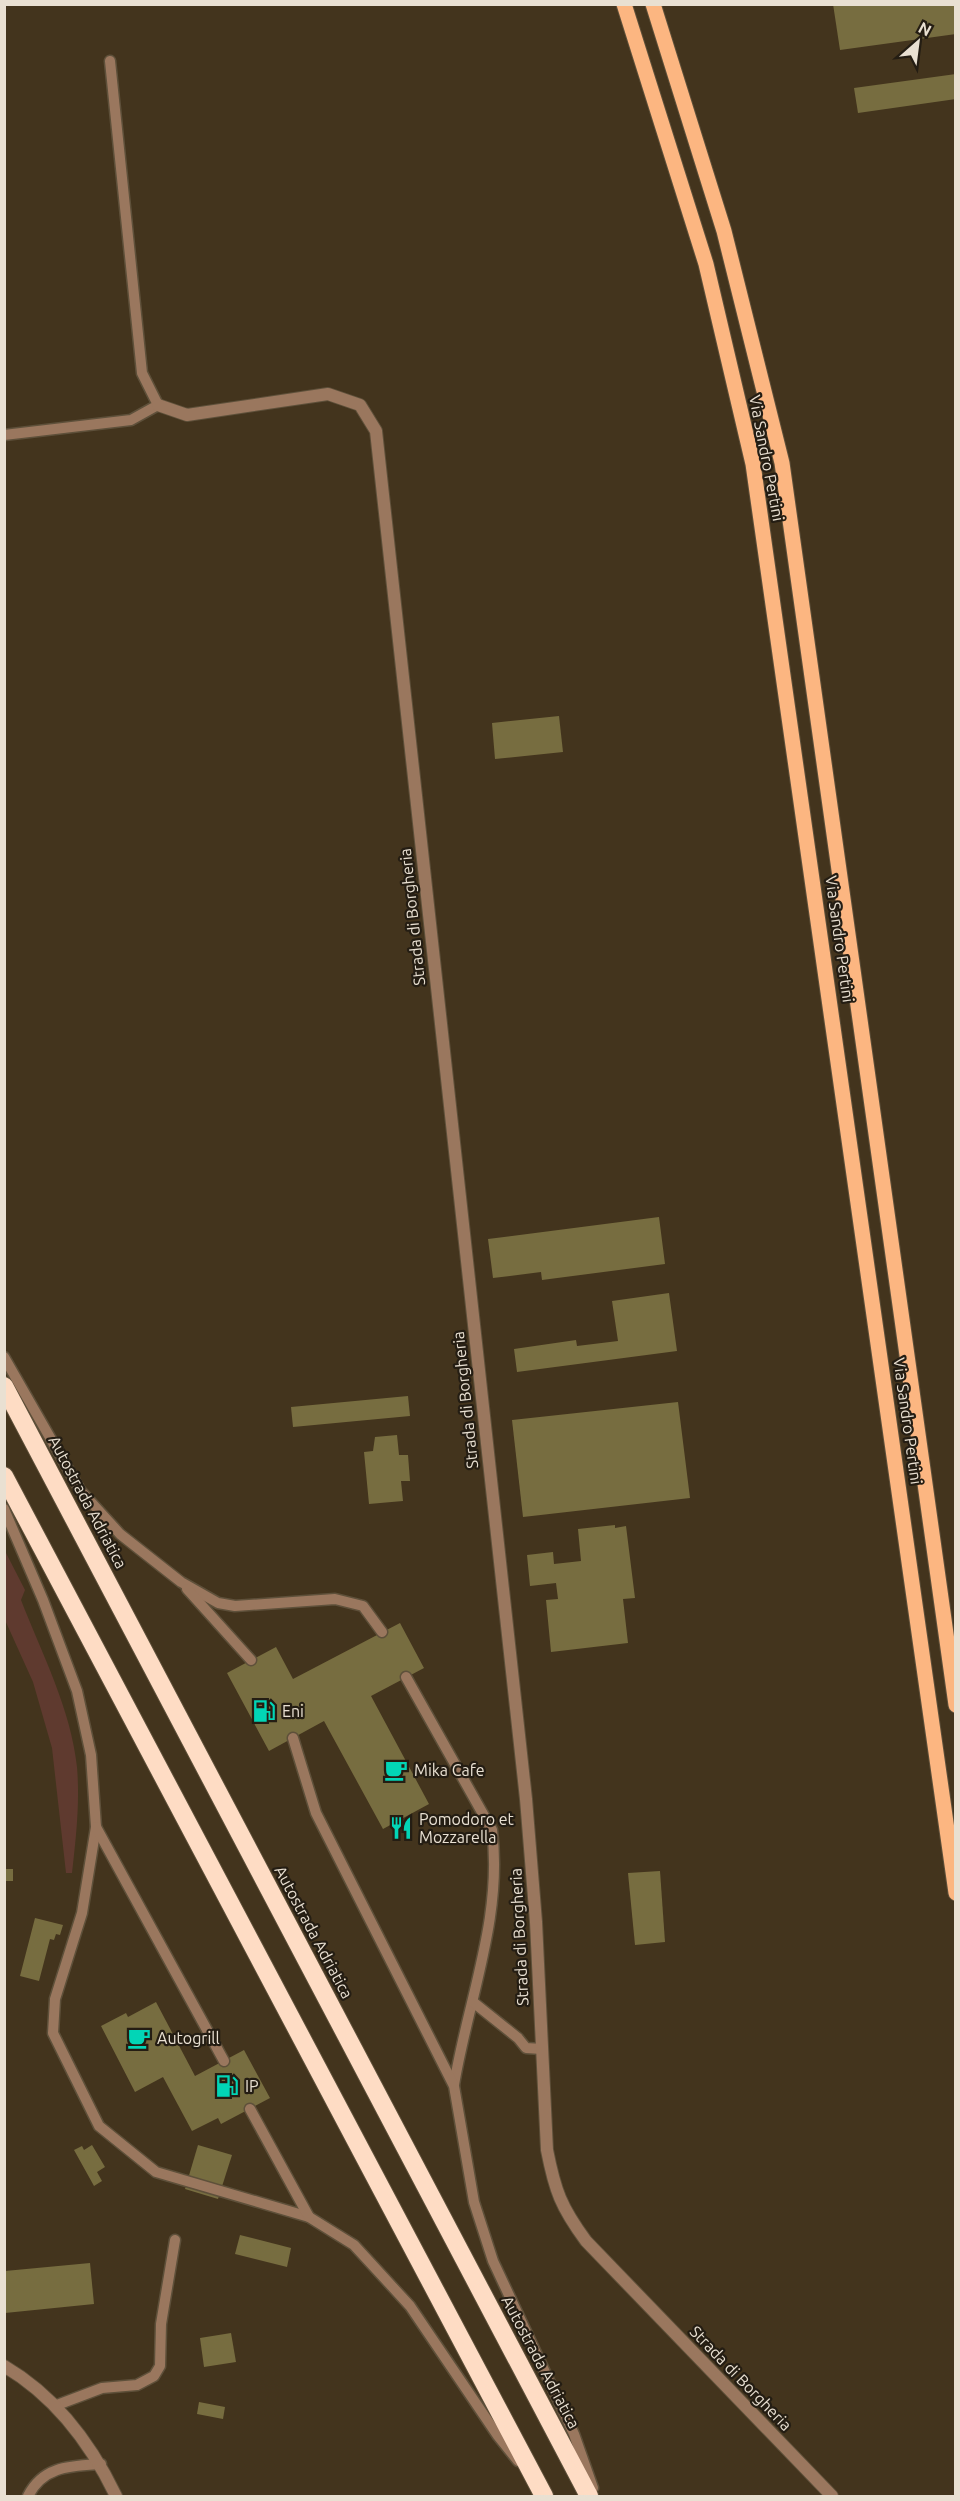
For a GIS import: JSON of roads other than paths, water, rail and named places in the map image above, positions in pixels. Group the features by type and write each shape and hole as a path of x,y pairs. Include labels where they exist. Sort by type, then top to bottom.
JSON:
{"highway":[{"name":"Autostrada Adriatica","path":"4,1386 590,2496"},
{"path":"4,1476 540,2490"}],"main road":[{"name":"Via Sandro Pertini","path":"624,4 706,264 753,464 956,1893"},
{"name":"Via Sandro Pertini","path":"653,4 724,231 782,464 956,1705"}],"street":[{"name":"Strada di Borgheria","path":"158,405 187,415 328,394 360,405 376,431 526,1799 536,1922 547,2150 553,2184 562,2209 586,2241 832,2496"},
{"path":"4,2366 23,2377 57,2405 100,2464 116,2496"}],"lane":[{"path":"4,435 131,420 158,405 142,373 110,61"},
{"path":"4,1357 80,1490 120,1534 181,1582 218,1604 235,1606 335,1599 363,1606 381,1632"},
{"path":"4,1509 43,1600 77,1690 91,1755 96,1827 82,1913 55,1999 53,2033 99,2126 156,2172 309,2217 354,2245 410,2306 498,2436 540,2490"},
{"path":"181,1582 251,1660"},
{"path":"406,1677 492,1830 496,1858 495,1893 454,2086"},
{"path":"293,1738 316,1813 454,2086 474,2202 493,2261 574,2434 595,2496"},
{"path":"96,1827 224,2061"},
{"path":"473,2002 518,2038 526,2048 542,2049"},
{"path":"250,2109 309,2217"},
{"path":"57,2405 102,2388 137,2385 153,2376 160,2366 161,2324 176,2240"},
{"path":"27,2496 45,2474 64,2467 100,2464"}],"place":[{"name":"Eni","path":"264,1711"},
{"name":"Mika Cafe","path":"396,1770"},
{"name":"Pomodoro et Mozzarella","path":"401,1828"},
{"name":"Autogrill","path":"139,2038"},
{"name":"IP","path":"227,2086"}]}
